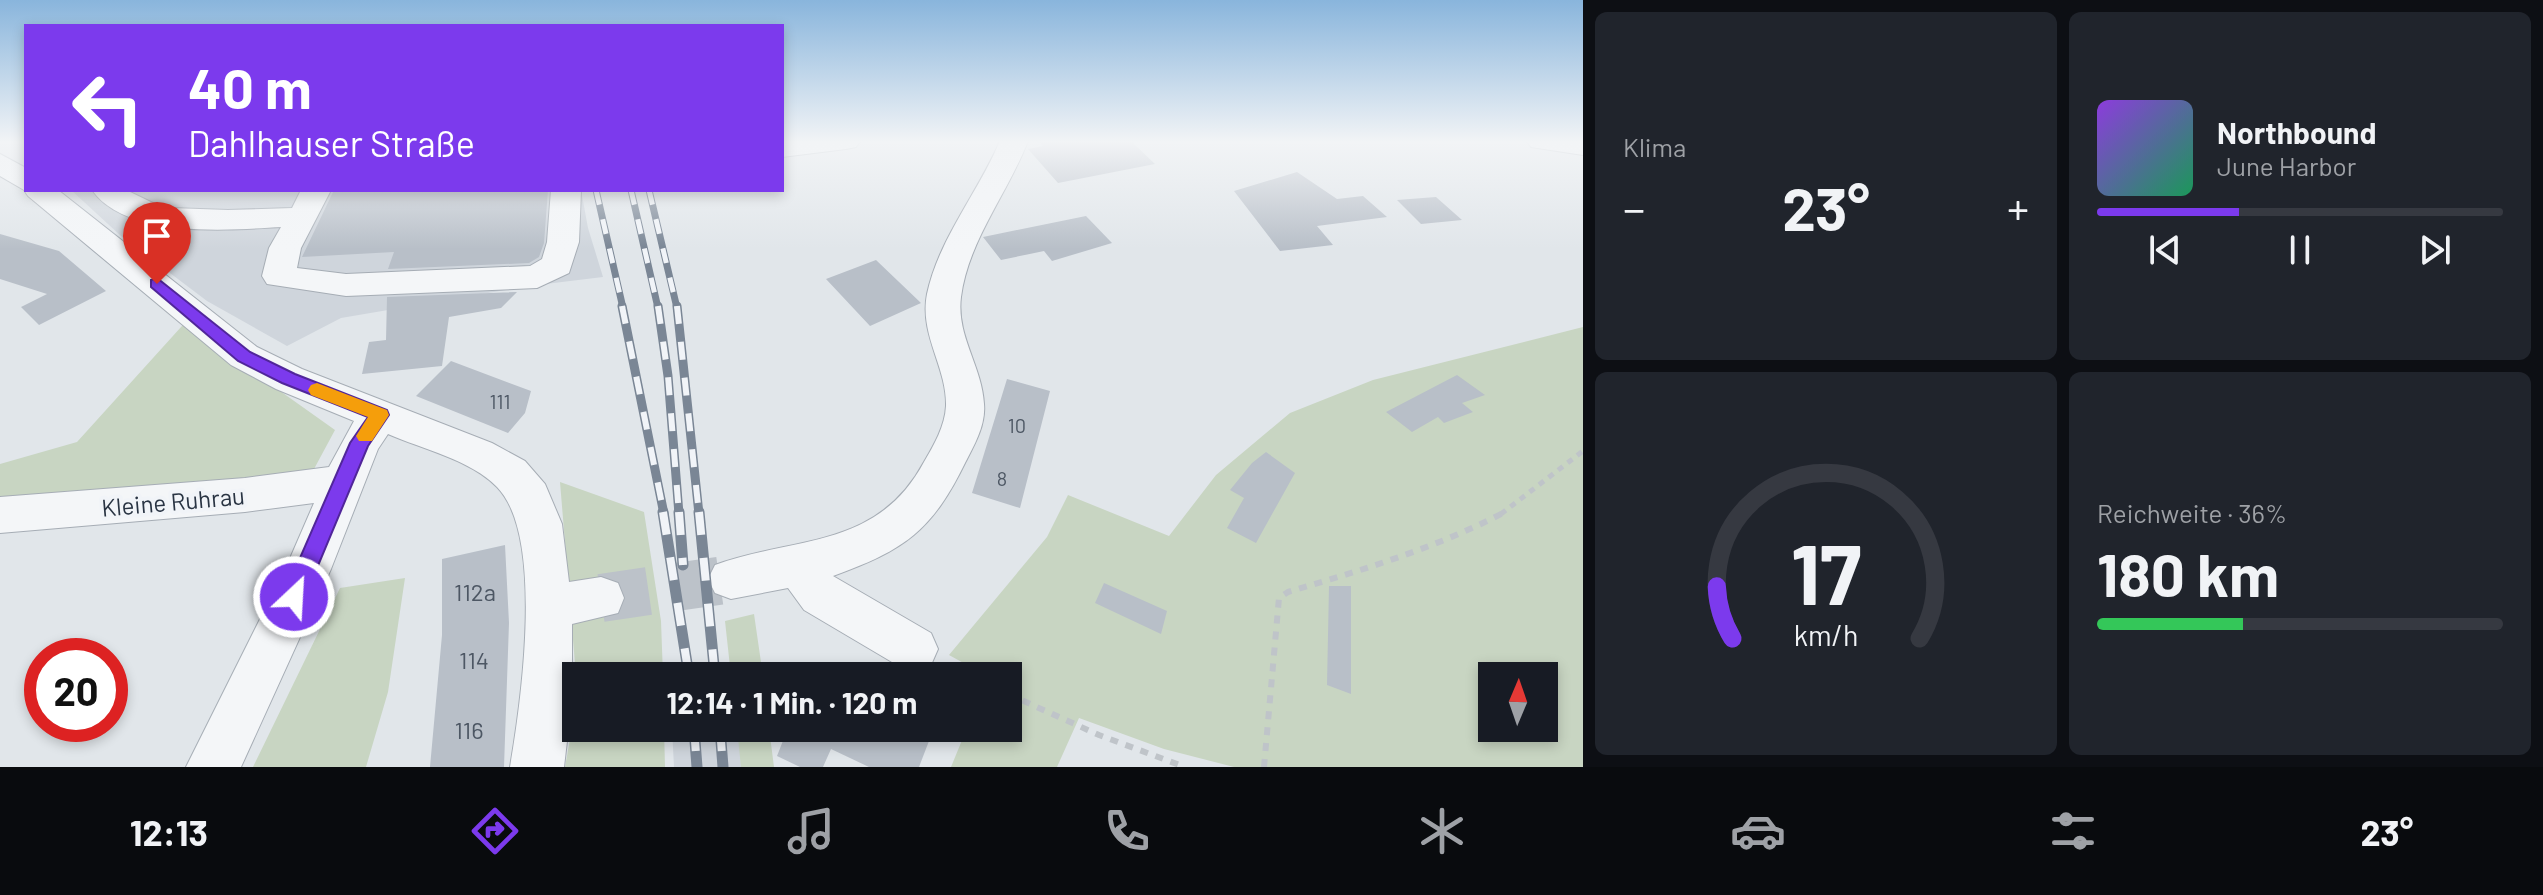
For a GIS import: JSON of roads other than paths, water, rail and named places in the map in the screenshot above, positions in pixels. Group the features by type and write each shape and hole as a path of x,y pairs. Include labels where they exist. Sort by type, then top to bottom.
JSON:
{"street":[{"path":"731,579 799,566 873,541 911,516 938,483 959,432 965,403 942,334 943,298 952,264 995,177"},
{"path":"41,192 244,356 289,379 478,454 510,473 530,496 540,524 549,606 547,698 537,767"},
{"path":"110,192 126,205 154,214 210,219 310,204"},
{"path":"310,204 285,248 279,276 346,285 537,277 557,265 563,242 566,192"},
{"path":"213,767 308,569 360,443 380,415"},
{"name":"Kleine Ruhrau","path":"0,515 245,495 345,482"},
{"path":"799,566 820,595 914,649"},
{"path":"549,606 601,598"}],"tunnel":[{"path":"601,598 731,579"}],"railway":[{"path":"596,192 623,308"},
{"path":"631,192 658,308"},
{"path":"649,192 677,308"},
{"path":"622,306 664,514"},
{"path":"658,306 668,376 679,514"},
{"path":"677,306 699,514"},
{"path":"663,512 687,662"},
{"path":"679,512 683,565"},
{"path":"699,512 714,662"},
{"path":"695,742 697,767"},
{"path":"721,742 723,767"}]}
